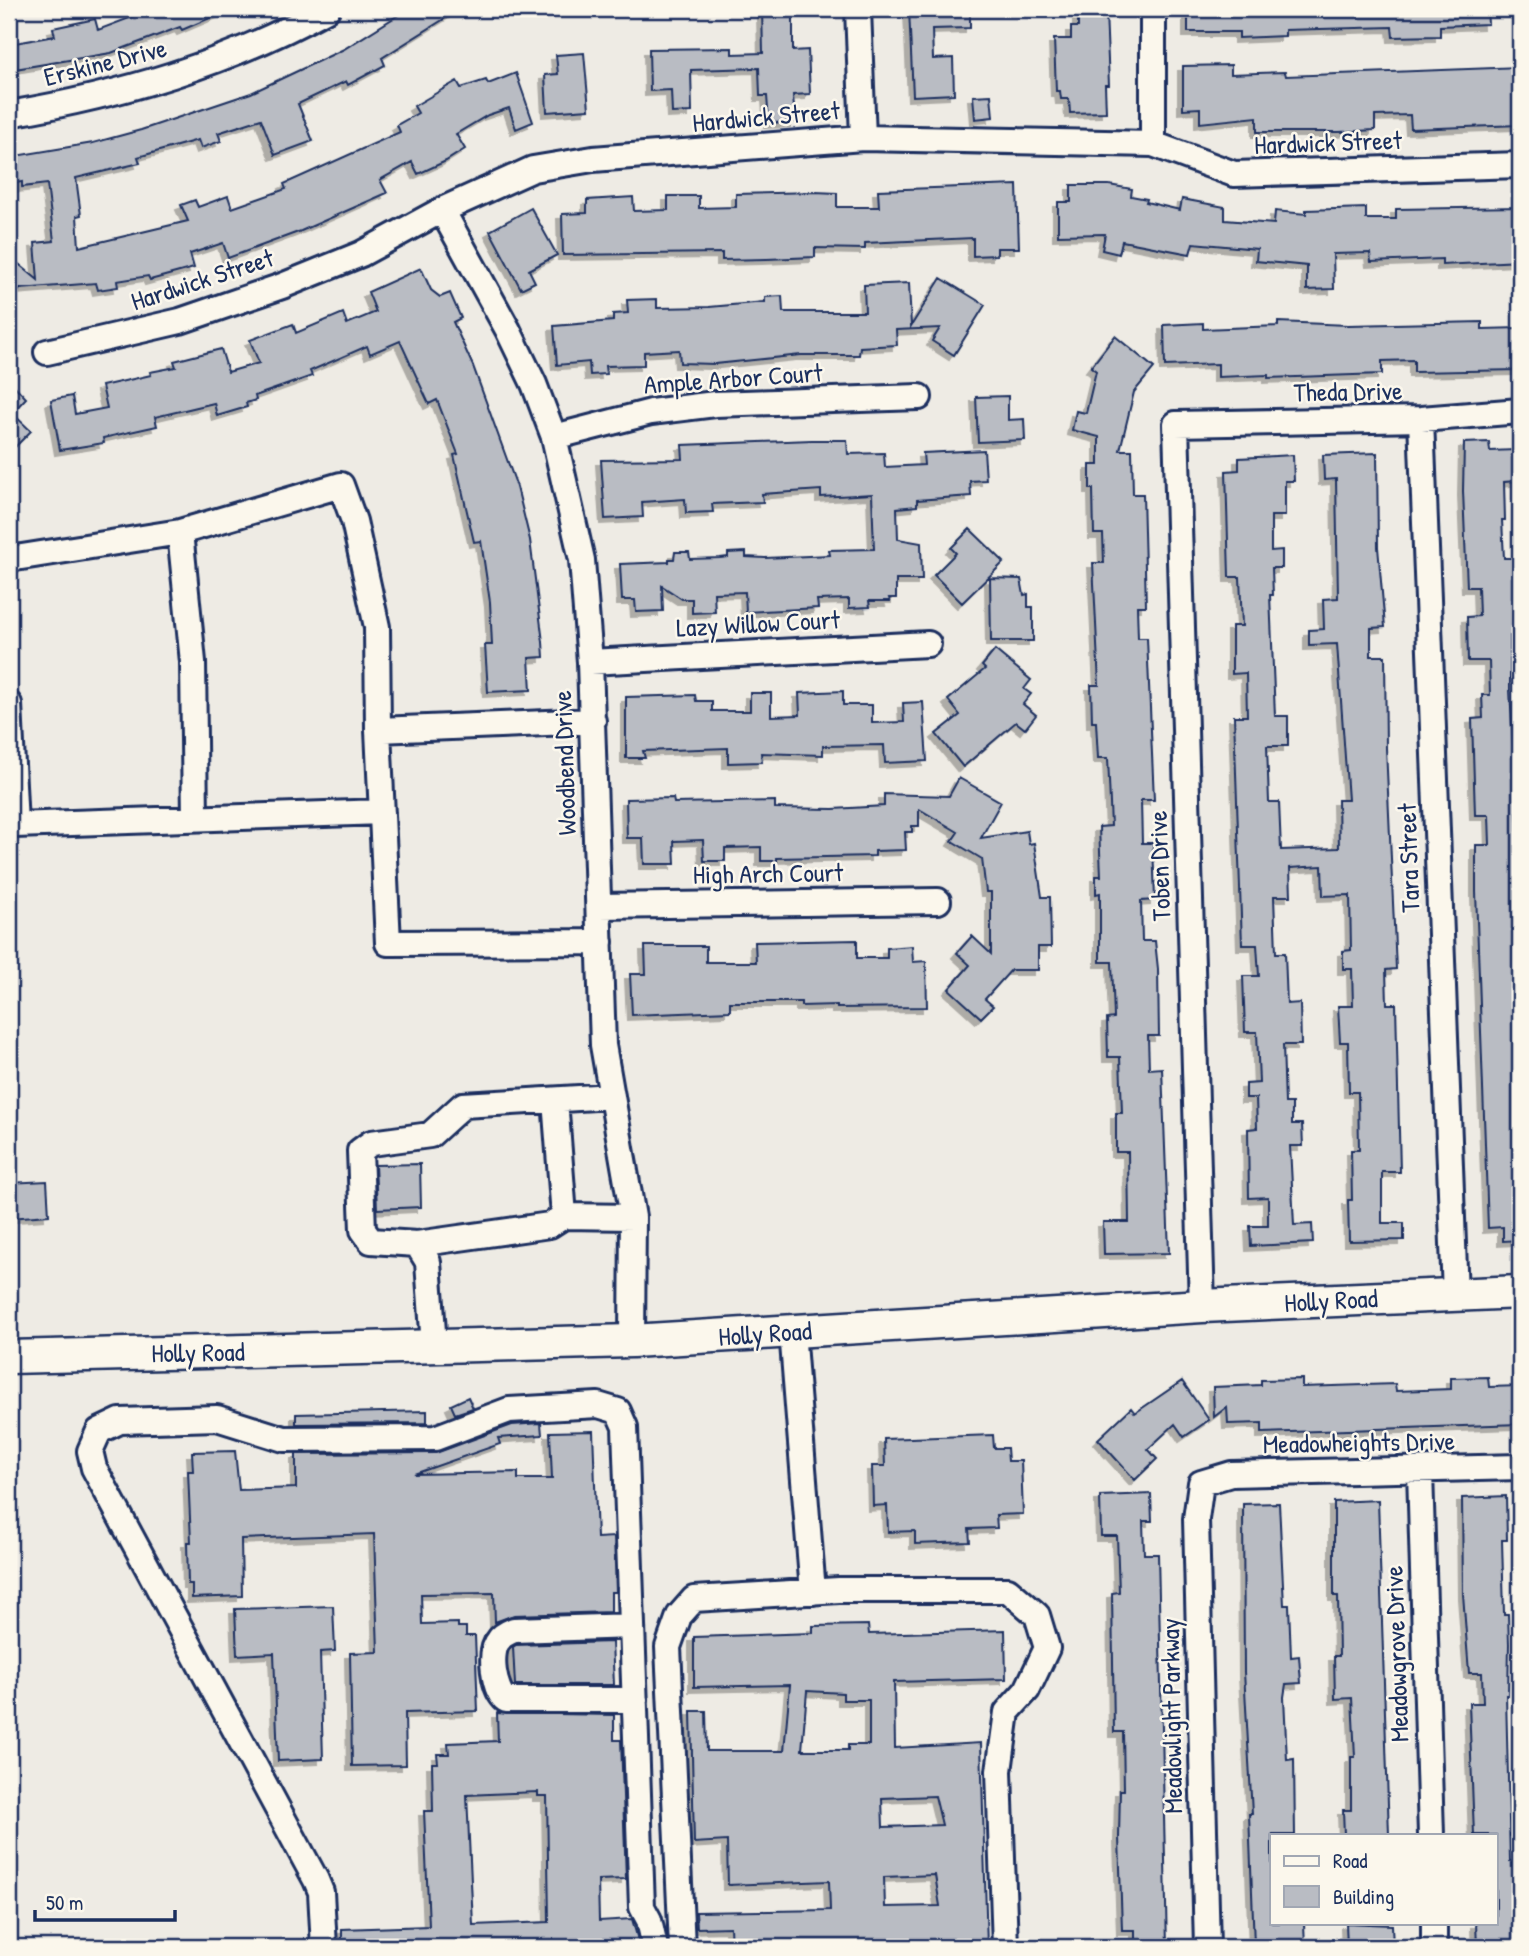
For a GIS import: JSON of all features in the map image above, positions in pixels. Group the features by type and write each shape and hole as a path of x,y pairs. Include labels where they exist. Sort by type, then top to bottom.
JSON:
{"main road":[{"name":"Holly Road","path":"9,1357 632,1341 1202,1306 1520,1292"}],"street":[{"name":"Erskine Drive","path":"9,114 86,101 181,74 275,37 327,9"},
{"path":"858,9 863,138"},
{"path":"1153,9 1153,144"},
{"name":"Hardwick Street","path":"47,352 180,321 282,286 361,254 442,210 533,169 569,163 863,138 1153,144 1234,174 1520,166"},
{"name":"Woodbend Drive","path":"442,210 508,330 554,437 572,504 582,560 593,721 603,1045 633,1217 632,1341"},
{"name":"Ample Arbor Court","path":"554,437 651,412 715,404 919,397"},
{"name":"Theda Drive","path":"1176,424 1422,419 1520,411"},
{"name":"Tara Street","path":"1422,419 1455,1295"},
{"name":"Toben Drive","path":"1176,424 1202,1306"},
{"path":"9,559 180,532 341,485 354,521 377,627 378,730 388,943 600,942"},
{"path":"180,532 193,662 195,818"},
{"name":"Lazy Willow Court","path":"590,662 928,644"},
{"path":"9,704 15,825 382,812"},
{"path":"378,730 593,721"},
{"name":"High Arch Court","path":"600,906 938,901"},
{"path":"612,1096 463,1105 430,1135 371,1143 360,1151 363,1230 371,1241 417,1244 550,1225 564,1216 633,1217"},
{"path":"555,1100 564,1216"},
{"path":"417,1244 428,1262 434,1346"},
{"path":"792,1331 813,1592"},
{"path":"324,1947 321,1892 316,1880 94,1468 90,1451 99,1432 120,1421 217,1418 284,1440 435,1438 509,1410 598,1405 618,1411 625,1427 642,1907 649,1920 655,1947"},
{"name":"Meadowheights Drive","path":"1200,1483 1231,1474 1520,1467"},
{"name":"Meadowgrove Drive","path":"1420,1471 1431,1834"},
{"name":"Meadowlight Parkway","path":"1200,1483 1196,1520 1207,1947"},
{"path":"682,1947 668,1647 679,1616 694,1599 813,1592 1008,1590 1037,1615 1047,1648 1027,1690 1007,1712 999,1771 1005,1947"},
{"path":"632,1626 514,1630 498,1640 494,1650 496,1680 500,1696 506,1700 635,1700"},
{"path":"1434,1924 1434,1947"}],"building":[{"path":"153,9 231,9 182,30 180,27 111,53 9,70 9,44 55,36 53,28 95,19 98,30"},
{"path":"408,9 460,9 382,58 385,65 348,85 346,81 298,104 313,141 275,155 261,119 218,133 221,141 201,148 198,140 138,157 140,163 76,178 81,215 77,216 79,247 188,221 181,205 195,200 198,207 228,196 232,208 286,189 284,184 400,132 397,125 418,113 414,106 457,81 461,88 486,80 488,84 516,73 533,122 516,129 509,108 488,115 456,134 465,149 446,161 418,174 412,162 380,180 387,193 301,231 228,258 223,243 190,254 194,268 150,280 148,276 117,281 118,287 98,290 96,283 20,289 9,302 9,256 38,280 35,243 54,241 47,184 22,187 22,182 9,184 9,157 93,143 251,93 344,49"},
{"path":"762,9 793,9 793,51 808,50 810,94 793,95 795,122 769,123 767,96 760,96 759,68 691,70 692,112 672,113 671,90 650,91 649,49 732,48 732,54 763,53"},
{"path":"909,9 970,10 970,28 932,29 933,59 953,58 954,94 913,96"},
{"path":"1188,9 1487,9 1488,24 1440,26 1440,36 1393,37 1392,27 1285,30 1285,36 1239,38 1239,32 1188,32"},
{"path":"1106,11 1109,85 1105,85 1106,112 1070,113 1069,99 1061,99 1060,91 1056,91 1054,39 1071,39 1071,27 1078,27 1078,12"},
{"path":"584,53 589,109 547,112 545,75 558,74 556,55"},
{"path":"1231,65 1231,74 1285,72 1286,76 1520,67 1520,125 1411,129 1410,115 1375,116 1375,130 1339,132 1257,132 1257,117 1200,123 1200,108 1183,109 1183,66"},
{"path":"991,95 993,117 975,119 973,96"},
{"path":"1017,185 1019,248 997,248 997,255 973,256 973,238 865,243 865,249 815,248 815,257 767,259 722,260 722,253 563,255 562,214 587,213 587,200 633,197 634,211 668,210 668,196 699,196 699,208 736,207 736,194 815,192 837,193 837,207 879,207 878,190"},
{"path":"1071,185 1109,185 1132,189 1131,196 1147,199 1146,202 1180,210 1182,199 1225,207 1225,220 1274,224 1275,211 1306,214 1306,210 1366,208 1366,219 1396,219 1396,209 1520,207 1520,261 1442,265 1442,259 1371,262 1370,253 1333,254 1334,289 1307,290 1307,266 1256,261 1257,249 1193,243 1190,254 1122,241 1119,254 1102,250 1105,234 1058,235 1058,202 1071,202"},
{"path":"531,208 557,255 529,270 535,282 521,289 490,231"},
{"path":"421,268 431,290 440,297 450,293 461,318 453,322 473,366 517,487 530,540 543,642 544,657 529,658 531,690 488,692 485,645 492,645 490,602 481,541 474,542 454,455 458,454 437,400 429,404 400,341 370,354 367,346 310,371 312,376 255,396 256,400 246,403 247,407 217,416 214,403 155,417 157,426 103,438 104,443 60,450 51,400 72,396 75,414 107,408 102,386 151,375 150,372 176,367 174,361 221,349 228,372 259,363 250,340 293,324 296,333 343,313 347,324 376,312 368,292"},
{"path":"941,278 985,305 954,355 932,341 940,328 896,330 897,345 860,347 859,355 801,355 715,364 680,363 679,350 644,352 644,365 605,366 606,374 590,375 589,362 557,365 554,326 613,321 613,314 628,313 627,300 657,299 657,308 709,307 765,302 765,297 782,296 783,312 865,312 864,285 909,283 911,326"},
{"path":"1278,322 1348,325 1482,322 1482,329 1520,328 1520,370 1414,372 1414,360 1382,361 1382,374 1268,378 1268,375 1218,377 1218,364 1165,366 1164,325 1203,323 1203,329 1278,326"},
{"path":"1115,336 1154,368 1134,392 1120,450 1132,450 1133,494 1143,494 1146,606 1137,606 1138,638 1147,638 1154,800 1141,800 1142,843 1153,843 1155,900 1141,901 1142,941 1155,941 1158,969 1159,1036 1148,1036 1149,1069 1162,1068 1169,1253 1104,1254 1103,1222 1129,1222 1128,1152 1116,1152 1116,1113 1122,1113 1120,1057 1108,1057 1107,1019 1114,1018 1112,962 1100,962 1100,893 1096,894 1096,876 1101,876 1099,827 1111,826 1108,758 1098,758 1096,722 1092,722 1091,685 1099,685 1093,563 1104,563 1103,534 1094,534 1090,465 1099,465 1099,437 1072,430 1076,411 1086,413 1096,371 1091,367"},
{"path":"9,380 26,398 12,413 31,431 9,453"},
{"path":"1008,396 1008,420 1024,419 1025,440 978,442 976,397"},
{"path":"847,440 848,454 884,453 885,467 924,465 923,453 984,450 986,480 970,481 971,496 917,500 917,506 897,508 898,539 921,543 922,580 896,580 896,598 889,598 890,601 869,601 870,607 849,608 849,599 817,600 818,608 746,612 745,592 714,593 715,612 692,613 692,599 682,599 662,586 663,611 636,612 635,600 622,600 620,564 669,562 669,559 674,559 675,552 689,552 690,559 728,557 728,553 746,552 746,557 765,558 830,555 829,550 874,549 872,494 821,497 821,490 762,494 763,502 712,504 713,512 686,513 685,499 642,502 643,517 605,519 601,460 683,459 682,445"},
{"path":"1489,442 1490,451 1515,450 1516,481 1504,482 1505,520 1502,520 1504,558 1516,558 1517,585 1518,636 1510,636 1510,689 1513,744 1520,744 1520,783 1516,783 1520,940 1514,940 1516,996 1520,996 1520,1240 1503,1241 1503,1227 1488,1228 1476,892 1476,845 1490,845 1489,815 1475,815 1472,719 1483,718 1482,695 1490,695 1489,661 1468,661 1467,617 1479,616 1478,587 1467,587 1463,491 1464,443"},
{"path":"1377,453 1378,547 1385,627 1371,628 1371,656 1385,656 1386,748 1396,969 1386,970 1387,1004 1396,1004 1400,1172 1382,1172 1382,1223 1404,1223 1404,1240 1349,1241 1351,1150 1359,1150 1358,1092 1349,1092 1348,1042 1340,1042 1338,1006 1353,1006 1352,969 1343,969 1343,951 1351,950 1350,895 1323,896 1322,866 1290,868 1291,896 1274,896 1276,953 1285,953 1287,1004 1300,1003 1301,1045 1283,1045 1285,1103 1292,1103 1292,1124 1302,1124 1303,1146 1290,1146 1294,1225 1312,1224 1313,1243 1251,1246 1250,1226 1268,1226 1268,1197 1249,1198 1248,1129 1257,1128 1256,1098 1246,1098 1246,1084 1259,1083 1257,1032 1245,1032 1243,976 1259,976 1257,945 1242,945 1234,716 1247,716 1246,673 1232,674 1232,626 1242,626 1240,577 1229,577 1226,471 1239,470 1239,458 1293,455 1294,481 1285,481 1285,516 1271,516 1271,551 1282,550 1282,568 1272,568 1273,595 1270,595 1275,716 1288,716 1288,746 1267,746 1269,802 1279,802 1281,850 1339,848 1338,800 1348,800 1337,644 1309,645 1309,630 1324,629 1323,599 1338,598 1336,479 1324,480 1323,455"},
{"path":"970,529 1004,562 962,603 934,575 956,553 951,548"},
{"path":"990,578 1021,579 1024,595 1028,594 1028,607 1033,607 1033,641 991,641"},
{"path":"995,650 1031,680 1024,689 1031,694 1023,704 1036,715 1025,729 1016,722 963,767 936,734 960,715 948,700 985,669 982,666"},
{"path":"843,691 843,705 872,705 872,723 904,722 903,703 923,702 927,761 885,763 884,745 823,746 823,755 761,753 762,762 728,763 728,748 643,751 645,758 626,758 626,697 695,695 696,701 712,701 712,711 750,711 750,693 771,693 771,716 800,715 799,693"},
{"path":"959,778 1001,802 981,838 1027,831 1029,844 1034,843 1042,897 1050,897 1051,947 1038,947 1038,970 1011,970 985,999 993,1006 981,1018 949,989 970,965 957,953 972,936 991,954 991,892 986,892 982,859 952,841 958,832 919,809 919,826 912,826 912,832 905,832 906,850 875,851 875,856 777,858 777,861 761,861 761,847 725,848 725,861 704,861 703,840 674,841 675,864 644,864 643,838 627,838 626,799 673,798 674,803 775,801 775,808 884,806 884,794 949,796"},
{"path":"857,940 857,958 887,958 887,948 912,946 913,962 926,961 927,1007 837,1008 837,1005 801,1006 801,1002 730,1002 730,1011 632,1015 630,974 646,974 645,946 706,946 706,962 756,962 755,942"},
{"path":"420,1164 421,1207 377,1209 375,1165"},
{"path":"47,1181 49,1215 9,1218 9,1183"},
{"path":"1488,1377 1489,1387 1520,1386 1520,1424 1262,1433 1262,1423 1228,1424 1227,1407 1214,1417 1213,1387 1261,1385 1261,1380 1302,1379 1302,1387 1395,1384 1396,1391 1451,1389 1451,1378"},
{"path":"1182,1381 1209,1420 1184,1437 1175,1424 1148,1449 1157,1459 1135,1480 1098,1439 1131,1408 1135,1413"},
{"path":"468,1397 473,1408 455,1414 451,1405"},
{"path":"427,1411 427,1423 296,1424 296,1414"},
{"path":"541,1423 542,1435 498,1438 500,1444 414,1474 518,1472 518,1479 552,1479 550,1432 593,1431 597,1538 614,1537 616,1592 611,1592 611,1612 514,1615 495,1622 494,1593 421,1594 422,1624 458,1623 458,1627 466,1627 466,1636 475,1636 478,1711 405,1713 406,1765 352,1766 350,1653 378,1652 374,1534 241,1539 242,1596 192,1598 192,1584 188,1584 187,1542 191,1542 188,1471 193,1471 192,1452 235,1451 239,1490 296,1488 296,1454 436,1453 512,1425"},
{"path":"993,1435 994,1448 1007,1448 1008,1461 1021,1461 1023,1514 996,1515 997,1528 969,1529 970,1542 915,1544 915,1531 888,1532 887,1505 873,1506 872,1466 885,1466 884,1439"},
{"path":"1151,1494 1152,1521 1143,1521 1144,1554 1158,1554 1167,1947 1135,1947 1135,1930 1122,1930 1119,1837 1120,1790 1124,1790 1123,1732 1114,1732 1112,1593 1119,1592 1117,1536 1101,1536 1100,1496"},
{"path":"1506,1496 1507,1540 1502,1540 1504,1614 1508,1614 1509,1644 1506,1695 1510,1861 1519,1861 1520,1947 1477,1947 1476,1924 1498,1924 1498,1834 1474,1834 1469,1703 1483,1703 1482,1673 1469,1673 1463,1594 1462,1498"},
{"path":"1378,1500 1389,1834 1344,1834 1343,1810 1351,1810 1351,1757 1355,1757 1352,1698 1335,1699 1334,1656 1339,1656 1338,1596 1334,1596 1334,1502"},
{"path":"1279,1503 1284,1605 1289,1605 1291,1657 1299,1656 1301,1683 1286,1684 1284,1697 1287,1760 1294,1759 1295,1834 1270,1834 1270,1924 1304,1924 1305,1947 1254,1945 1249,1814 1252,1814 1244,1672 1243,1504"},
{"path":"333,1606 335,1651 320,1652 323,1759 278,1761 274,1653 237,1655 235,1609"},
{"path":"868,1625 869,1634 1005,1630 1006,1679 894,1682 895,1748 981,1743 987,1947 731,1947 730,1927 697,1928 696,1912 830,1910 829,1881 728,1885 727,1841 694,1843 691,1711 706,1711 707,1751 784,1751 790,1685 694,1687 694,1637 813,1633 813,1626","holes":["807,1691 843,1693 843,1700 869,1700 869,1745 848,1745 848,1750 802,1750","935,1796 942,1825 883,1827 882,1798","935,1875 940,1906 885,1907 884,1877"]},
{"path":"612,1642 614,1685 515,1685 513,1647 516,1645"},
{"path":"497,1713 614,1715 614,1740 621,1740 626,1879 598,1880 599,1921 632,1919 640,1947 342,1947 342,1929 429,1926 424,1811 433,1811 432,1763 438,1763 437,1754 449,1754 448,1743 498,1741","holes":["538,1792 538,1796 547,1796 549,1922 473,1925 467,1795"]},
{"path":"1346,1924 1392,1925 1393,1947 1347,1947"}]}
